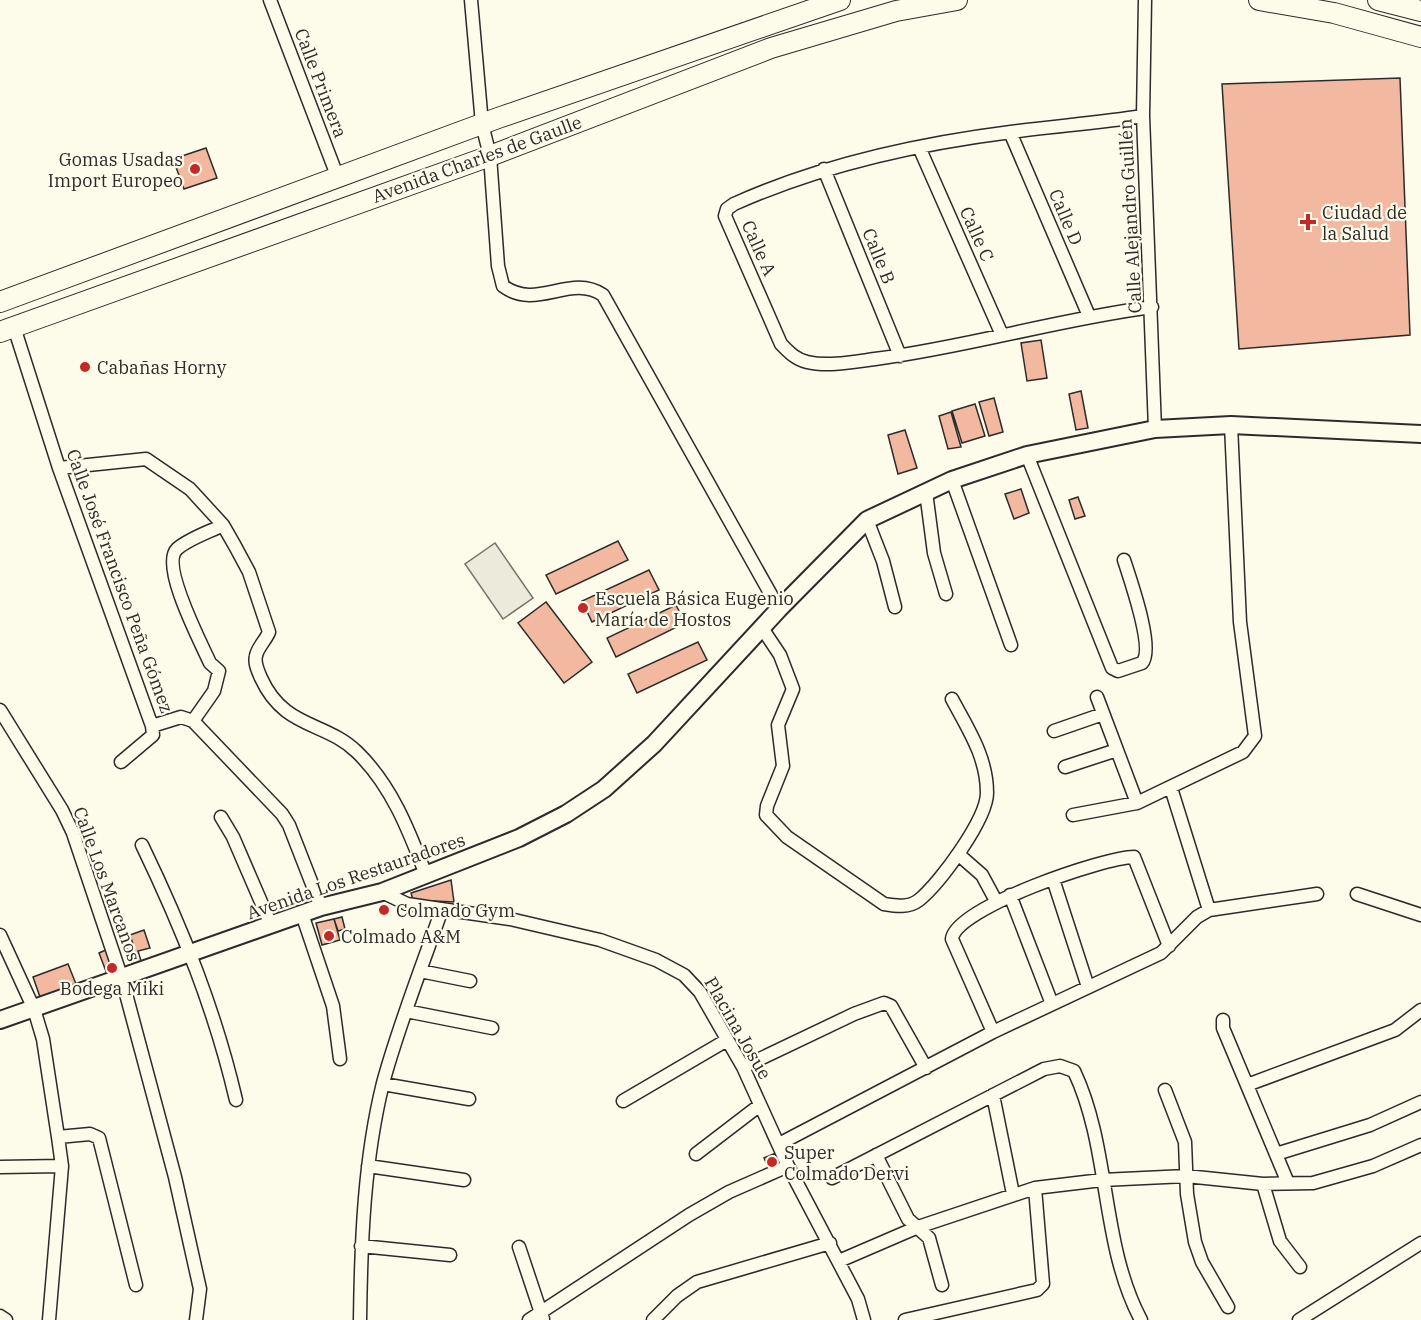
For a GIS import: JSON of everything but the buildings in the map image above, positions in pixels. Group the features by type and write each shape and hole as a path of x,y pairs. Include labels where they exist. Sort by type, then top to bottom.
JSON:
{"main road":[{"name":"Avenida Charles de Gaulle","path":"0,302 482,124 790,15 840,0"},
{"name":"Avenida Charles de Gaulle","path":"7,329 490,156 771,48 874,16 957,0"},
{"path":"1259,0 1334,13 1421,37"},
{"path":"1378,0 1421,11"}],"street":[{"name":"Calle Primera","path":"270,0 338,178"},
{"path":"471,0 482,124 490,156 498,266 502,286 514,294 530,296 582,287 594,289 603,295 779,609"},
{"name":"Calle Alejandro Guillén","path":"1145,0 1143,117 1155,429"},
{"name":"Calle A","path":"1143,117 1011,132 919,147 824,169 781,183 734,204 727,209 725,216 781,344 794,357 823,364 900,356 1089,316 1152,307"},
{"name":"Calle D","path":"1011,132 1089,316"},
{"name":"Calle C","path":"919,147 1002,335"},
{"name":"Calle B","path":"824,169 900,356"},
{"name":"Calle José Francisco Peña Gómez","path":"7,329 153,726 181,717 193,721 286,819 321,907"},
{"path":"1073,815 1137,803 1171,788 1242,752 1256,732 1240,622 1231,425"},
{"name":"Avenida Los Restauradores","path":"0,1020 122,979 321,907 382,892 519,838 566,814 604,789 654,744 779,609 867,520 952,480 1027,455 1155,429 1231,425 1421,434"},
{"path":"1027,455 1112,668 1118,671 1142,663 1147,652 1138,606 1124,560"},
{"path":"59,468 146,459 190,489 223,525 249,572 269,632 256,654 256,666 265,686 277,702 301,723 356,751 380,780 403,816 426,875"},
{"path":"952,480 1011,645"},
{"path":"926,492 934,553 946,594"},
{"path":"867,520 883,561 895,608"},
{"path":"193,721 214,691 219,671 210,663 175,580 171,560 177,549 223,525"},
{"path":"762,628 780,655 793,689 778,725 783,766 767,806 768,819 787,837 884,904 895,906 919,900 958,854 982,817 987,795 986,773 977,745 952,699"},
{"path":"1097,698 1137,803"},
{"name":"Calle Los Marcanos","path":"0,710 62,810 73,833 122,979 175,1177 200,1289 196,1320"},
{"path":"1054,731 1103,714"},
{"path":"121,762 153,735 153,726"},
{"path":"1065,767 1117,750"},
{"path":"1171,788 1209,910"},
{"path":"220,817 233,837 271,925"},
{"path":"142,845 192,954 223,1045 236,1100"},
{"path":"958,854 982,874 996,902"},
{"path":"993,1032 952,939 955,929 996,902 1053,879 1134,857 1169,946"},
{"path":"1053,879 1088,987"},
{"name":"Placina Josue","path":"382,892 408,904 510,918 600,940 656,960 684,975 700,992 742,1067 788,1166 858,1299 864,1320"},
{"path":"779,1144 993,1032 1161,953 1197,917 1209,910 1317,894"},
{"path":"1356,894 1421,915"},
{"path":"1011,895 1052,1004"},
{"path":"360,1320 361,1246 368,1166 383,1084 442,909"},
{"path":"302,914 333,1005 340,1059"},
{"path":"0,935 34,1009 50,1072 62,1166 49,1320"},
{"path":"420,971 470,981"},
{"path":"742,1067 877,1004 891,1006 926,1068"},
{"path":"1247,1085 1395,1030 1421,1010"},
{"path":"406,1011 492,1028"},
{"path":"1223,1020 1223,1028 1288,1183"},
{"path":"623,1101 727,1040"},
{"path":"832,1178 1044,1069 1060,1066 1074,1071 1081,1087 1120,1269 1127,1294 1141,1320"},
{"path":"383,1084 469,1099"},
{"path":"1165,1090 1185,1142 1188,1159 1186,1176 1196,1242 1202,1262 1228,1307"},
{"path":"993,1095 1012,1194"},
{"path":"1276,1154 1370,1125 1421,1101"},
{"path":"696,1154 760,1105"},
{"path":"58,1137 90,1134 99,1138 136,1285"},
{"path":"839,1261 918,1227 1035,1188 1102,1180 1186,1176 1263,1184 1312,1183 1373,1166 1421,1145"},
{"path":"876,1155 908,1219 929,1238 942,1285"},
{"path":"0,1167 62,1166"},
{"path":"368,1166 464,1180"},
{"path":"529,1320 542,1317 689,1215 729,1192 788,1166"},
{"path":"1263,1184 1280,1241 1300,1268"},
{"path":"905,1320 1037,1290 1043,1284 1035,1188"},
{"path":"653,1320 677,1296 697,1282 830,1243"},
{"path":"1299,1320 1421,1243"},
{"path":"361,1246 450,1255"},
{"path":"519,1247 542,1317"},
{"path":"0,1316 6,1320"}],"shaded area":[{"path":"495,543 533,598 503,619 465,564"}],"place":[{"name":"Gomas Usadas Import Europeo","path":"195,169"},
{"name":"Ciudad de la Salud","path":"1308,222"},
{"name":"Cabañas Horny","path":"85,367"},
{"name":"Escuela Básica Eugenio María de Hostos","path":"583,608"},
{"name":"Colmado Gym","path":"384,910"},
{"name":"Colmado A&M","path":"329,936"},
{"name":"Bodega Miki","path":"112,968"},
{"name":"Super Colmado Dervi","path":"772,1162"}]}
